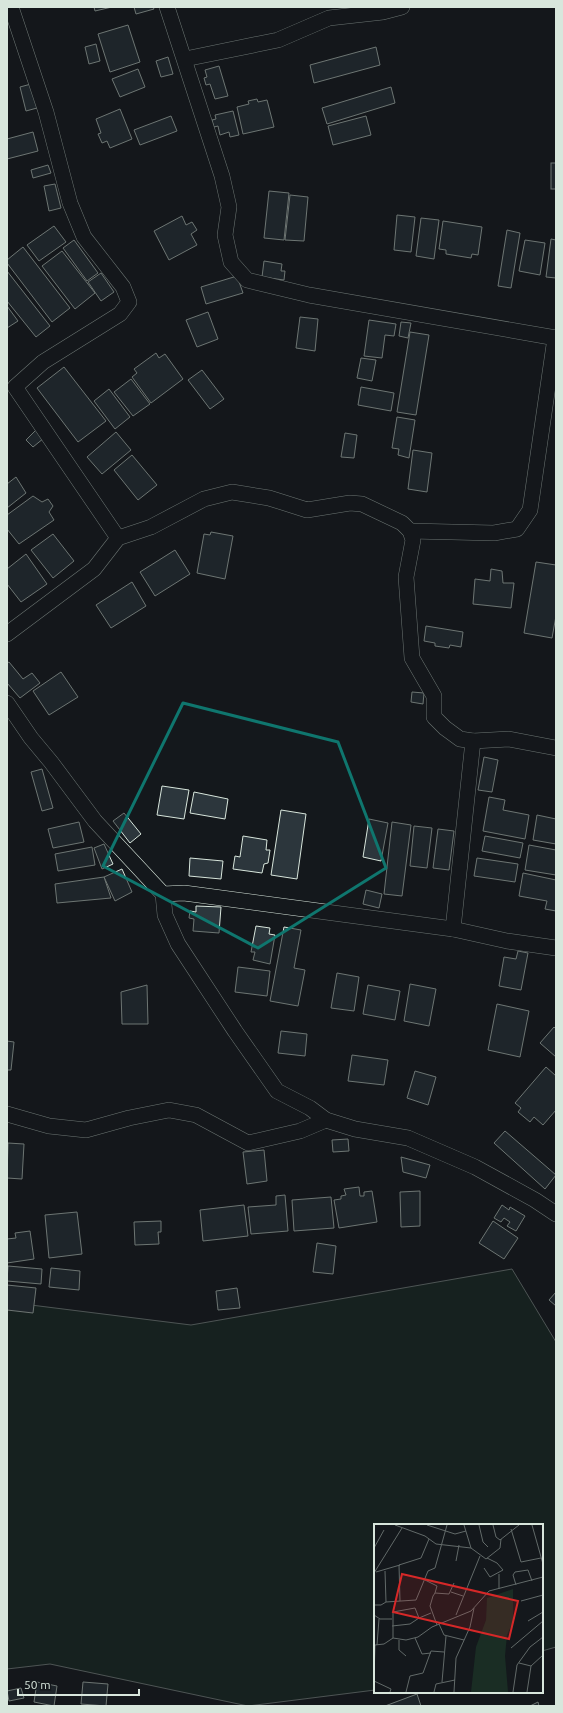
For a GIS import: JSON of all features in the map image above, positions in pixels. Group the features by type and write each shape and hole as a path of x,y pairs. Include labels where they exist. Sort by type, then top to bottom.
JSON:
{"street":[{"path":"11,7 46,112 73,210 84,237 123,287 129,302 120,314 43,362 11,386 118,538"},
{"path":"167,7 222,176 229,207 225,235 231,262 247,280 309,296 555,338 530,510 517,529 494,532 410,531"},
{"path":"185,59 278,40 329,18 383,12 402,7"},
{"path":"7,634 94,569 118,538 151,527 204,499 232,492 269,498 307,510 350,503 362,504 402,523 410,531 413,540 406,577 412,658 434,696 434,717 444,728 460,739 473,742 509,739 556,748"},
{"path":"7,703 31,738 95,821 163,894 165,916 178,944 234,1031 277,1091 310,1108 326,1120 356,1128 408,1138 476,1167 535,1200 556,1214"},
{"path":"453,929 473,742"},
{"path":"163,894 184,893 453,929 507,941 556,948"},
{"path":"7,1114 49,1126 86,1130 129,1118 169,1110 196,1115 248,1142 300,1130 326,1120"}],"highlighted area":[{"path":"183,703 338,742 386,868 258,948 103,866"}],"green space":[{"path":"512,1269 556,1342 556,1647 543,1651 543,1524 374,1524 374,1690 248,1706 50,1664 7,1669 7,1302 191,1325"}],"building":[{"path":"94,7 112,7 95,11"},
{"path":"134,7 153,7 154,9 136,14"},
{"path":"128,25 140,62 110,72 98,34"},
{"path":"96,44 100,61 89,64 85,47"},
{"path":"376,47 380,65 314,83 310,65"},
{"path":"168,57 173,74 161,77 156,61"},
{"path":"219,66 228,96 215,99 210,84 206,85 204,78 207,77 205,70"},
{"path":"138,69 145,87 120,97 112,79"},
{"path":"31,84 37,108 26,111 20,87"},
{"path":"391,87 395,103 327,124 322,108"},
{"path":"257,99 258,102 267,100 274,127 243,134 237,107 249,104 248,101"},
{"path":"120,109 132,139 110,148 107,141 102,143 98,134 101,133 96,119"},
{"path":"233,111 239,135 230,137 229,132 220,135 218,126 214,127 212,120 216,119 215,115"},
{"path":"171,116 177,131 140,145 134,130"},
{"path":"366,116 371,135 333,145 328,126"},
{"path":"33,132 38,151 7,159 7,139"},
{"path":"551,163 556,163 556,189 551,189"},
{"path":"48,165 51,173 33,178 31,170"},
{"path":"55,184 61,208 49,211 44,186"},
{"path":"269,191 289,193 284,240 264,238"},
{"path":"290,195 308,197 304,241 285,240"},
{"path":"397,215 415,217 411,252 394,250"},
{"path":"182,216 186,225 192,222 197,230 191,234 197,245 169,260 154,231"},
{"path":"421,218 439,220 434,259 416,256"},
{"path":"443,221 482,227 478,255 472,254 471,258 446,254 446,250 439,249"},
{"path":"54,226 66,242 39,261 27,245"},
{"path":"507,230 520,233 511,288 498,286"},
{"path":"551,239 556,240 556,278 546,277"},
{"path":"74,240 98,273 87,281 63,248"},
{"path":"525,240 545,243 540,275 519,271"},
{"path":"23,247 70,308 52,322 7,263 7,260"},
{"path":"62,251 95,293 75,309 42,266"},
{"path":"264,261 282,264 281,271 285,271 284,280 262,277"},
{"path":"7,271 50,326 36,337 7,301"},
{"path":"101,273 114,292 101,301 88,282"},
{"path":"237,276 243,293 206,304 201,287"},
{"path":"7,306 18,321 7,328"},
{"path":"208,312 218,339 197,347 186,320"},
{"path":"300,317 318,319 315,351 296,348"},
{"path":"369,320 396,324 394,336 385,335 382,358 364,356"},
{"path":"401,322 411,323 408,338 399,336"},
{"path":"410,332 429,335 416,415 397,412"},
{"path":"156,353 159,358 165,354 183,379 151,403 132,377 137,373 134,369"},
{"path":"361,358 376,360 372,381 357,378"},
{"path":"64,367 106,421 78,442 37,388"},
{"path":"202,370 224,399 210,409 188,380"},
{"path":"131,379 150,404 133,416 114,392"},
{"path":"361,387 394,393 391,411 358,405"},
{"path":"109,389 130,417 115,429 94,401"},
{"path":"397,417 415,420 409,458 398,455 399,449 392,448"},
{"path":"37,429 44,438 33,447 26,440"},
{"path":"116,432 131,450 102,474 87,457"},
{"path":"345,433 357,435 354,458 341,457"},
{"path":"413,450 432,453 427,492 408,489"},
{"path":"132,455 157,485 138,500 114,470"},
{"path":"16,477 26,493 7,508 7,484"},
{"path":"33,496 42,502 48,499 53,506 49,512 54,520 19,544 7,529 7,515"},
{"path":"211,532 233,536 225,579 197,573 204,534 210,535"},
{"path":"53,534 74,561 53,578 31,550"},
{"path":"175,550 190,574 155,596 140,572"},
{"path":"26,554 47,584 21,602 7,584 7,569"},
{"path":"536,562 556,565 556,616 552,638 524,633"},
{"path":"491,569 502,571 503,583 514,583 511,608 473,604 475,579 490,581"},
{"path":"132,582 146,606 111,628 96,605"},
{"path":"426,626 463,632 461,647 450,645 449,648 435,646 435,643 424,641"},
{"path":"9,662 23,679 32,673 40,683 20,698 7,683 7,663"},
{"path":"61,672 78,697 49,715 33,691"},
{"path":"412,692 424,693 423,704 411,702"},
{"path":"484,757 498,760 492,792 478,790"},
{"path":"42,769 53,808 42,811 31,772"},
{"path":"162,786 189,790 184,819 157,815"},
{"path":"194,792 228,799 225,819 190,813"},
{"path":"489,797 505,800 503,810 529,815 525,839 483,831"},
{"path":"281,810 306,814 297,879 271,875"},
{"path":"124,813 141,834 130,843 113,821"},
{"path":"537,815 556,819 556,844 533,840"},
{"path":"369,819 388,823 381,861 363,857"},
{"path":"79,822 84,842 53,848 48,829"},
{"path":"392,822 411,825 402,896 384,894"},
{"path":"414,826 432,828 427,868 410,866"},
{"path":"438,829 454,831 449,870 433,868"},
{"path":"243,836 267,840 266,850 270,850 268,863 264,864 262,873 233,869 235,856 240,857"},
{"path":"485,836 523,843 520,858 482,851"},
{"path":"104,844 113,864 102,869 94,848"},
{"path":"529,845 556,850 556,875 525,870"},
{"path":"92,847 95,865 58,871 55,854"},
{"path":"190,858 223,861 221,879 189,876"},
{"path":"477,858 518,864 515,882 474,876"},
{"path":"122,869 132,892 115,901 104,877"},
{"path":"523,873 556,880 556,911 545,909 547,901 519,896"},
{"path":"104,877 111,898 57,903 55,884"},
{"path":"366,890 382,894 379,908 363,904"},
{"path":"196,906 221,907 219,933 193,931 194,919 189,918 190,911 196,912"},
{"path":"256,926 270,928 269,934 275,935 270,964 253,960 255,952 251,952"},
{"path":"284,927 301,930 294,968 305,970 298,1006 270,1001"},
{"path":"518,951 528,953 521,990 499,986 504,957 516,959"},
{"path":"238,967 270,971 267,996 235,992"},
{"path":"337,973 359,977 354,1011 331,1008"},
{"path":"410,984 436,989 429,1026 404,1021"},
{"path":"147,985 148,1024 122,1024 121,992"},
{"path":"368,985 400,991 395,1020 363,1014"},
{"path":"497,1004 529,1011 520,1057 488,1050"},
{"path":"554,1027 556,1029 556,1057 540,1043"},
{"path":"281,1031 307,1034 305,1056 278,1053"},
{"path":"7,1041 14,1042 11,1070 7,1070"},
{"path":"352,1055 388,1060 384,1085 348,1081"},
{"path":"546,1067 556,1076 556,1110 543,1125 534,1117 530,1122 518,1112 521,1108 515,1103"},
{"path":"415,1071 436,1077 428,1105 407,1098"},
{"path":"505,1131 556,1175 545,1189 494,1143"},
{"path":"348,1139 349,1151 333,1152 332,1140"},
{"path":"8,1143 24,1144 22,1179 7,1178"},
{"path":"264,1150 267,1181 247,1184 243,1152"},
{"path":"401,1157 430,1165 426,1178 403,1172"},
{"path":"359,1187 360,1196 364,1196 364,1192 372,1191 377,1222 339,1228 334,1200 341,1199 341,1196 346,1195 344,1189"},
{"path":"420,1191 420,1226 401,1227 400,1192"},
{"path":"285,1195 288,1231 251,1234 248,1207 276,1205 276,1196"},
{"path":"331,1197 334,1228 294,1231 292,1200"},
{"path":"244,1205 248,1236 203,1241 200,1210"},
{"path":"502,1205 509,1210 510,1207 525,1216 516,1231 507,1226 510,1222 504,1218 501,1222 494,1218"},
{"path":"77,1212 82,1254 49,1258 45,1215"},
{"path":"161,1221 161,1232 158,1232 159,1244 135,1245 134,1222"},
{"path":"493,1221 518,1238 504,1259 479,1243"},
{"path":"30,1231 34,1259 7,1263 7,1239 16,1238 15,1233"},
{"path":"317,1243 336,1246 333,1274 313,1272"},
{"path":"8,1266 42,1269 41,1284 7,1281"},
{"path":"51,1268 80,1271 79,1290 49,1287"},
{"path":"7,1285 36,1288 33,1313 7,1310"},
{"path":"237,1288 240,1308 218,1310 216,1291"},
{"path":"556,1292 556,1306 549,1300"},
{"path":"37,1682 57,1686 54,1706 34,1702"},
{"path":"83,1682 108,1684 106,1706 81,1704"},
{"path":"21,1688 24,1698 9,1701 7,1691"},
{"path":"417,1694 421,1706 385,1706"},
{"path":"538,1702 539,1706 530,1706"}]}
